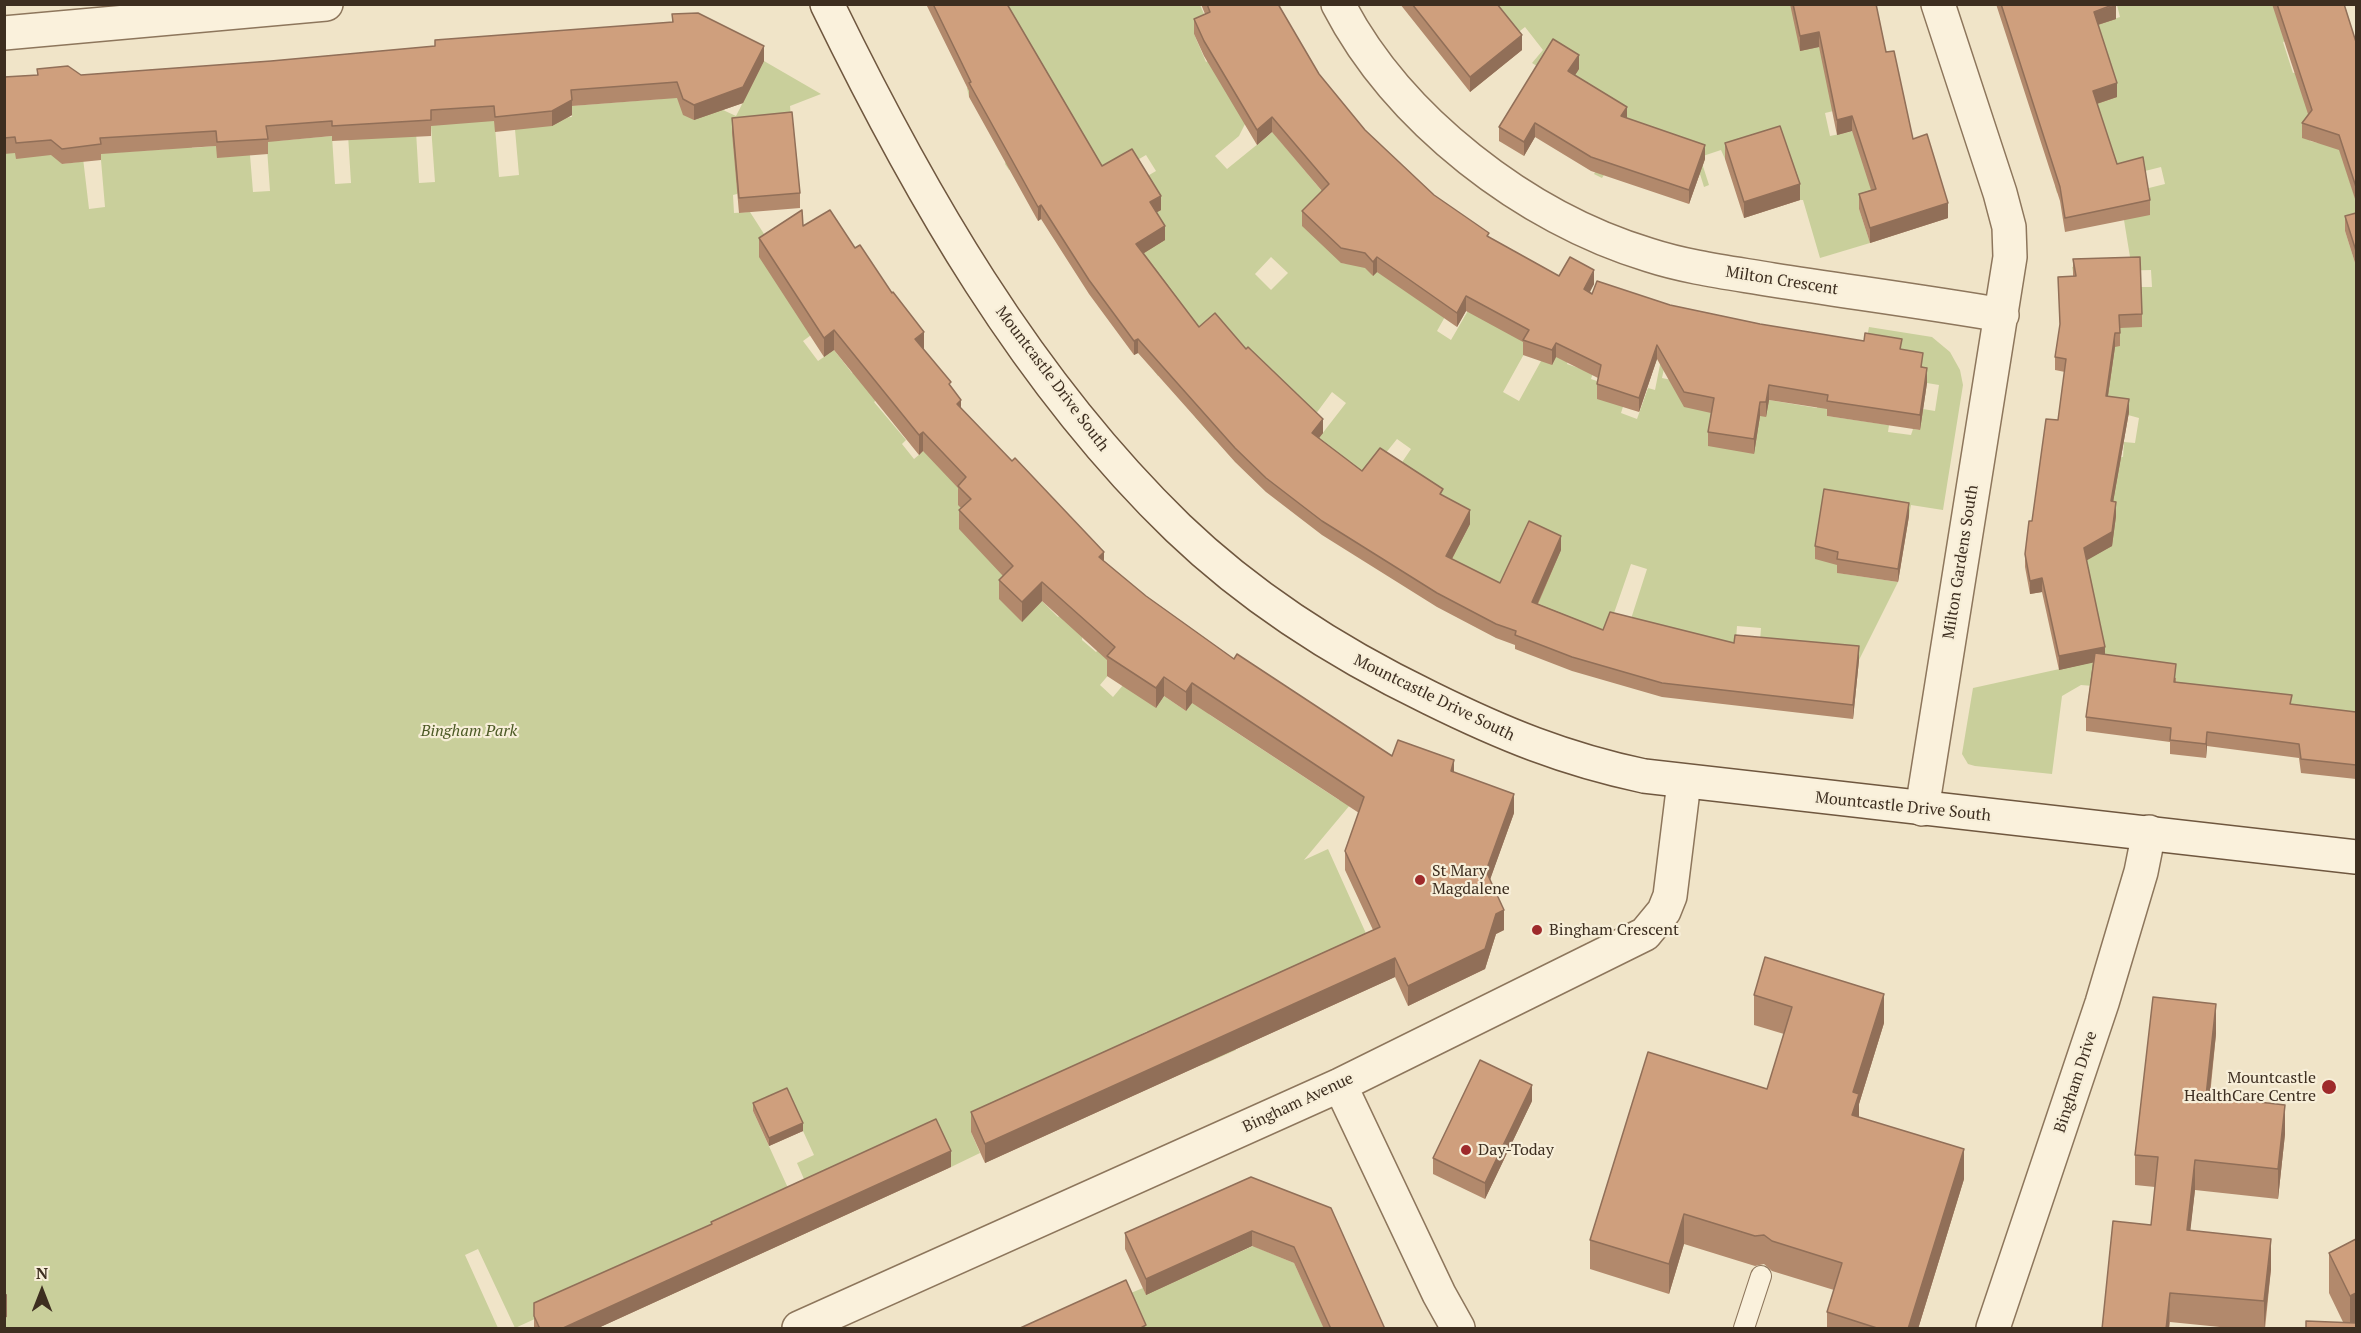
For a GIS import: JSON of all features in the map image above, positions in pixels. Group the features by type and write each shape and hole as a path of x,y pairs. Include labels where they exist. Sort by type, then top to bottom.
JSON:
{"street":[{"path":"4,33 326,4"},
{"name":"Mountcastle Drive South","path":"827,4 943,225 1081,423 1129,478 1180,530 1272,606 1370,669 1482,724 1540,749 1606,768 1684,782 2149,832 2356,857"},
{"name":"Milton Crescent","path":"1338,4 1372,57 1444,137 1504,184 1593,234 1649,255 1700,268 2002,315"},
{"path":"1938,4 2009,227 2010,257 2002,315"},
{"name":"Milton Gardens South","path":"1922,809 2002,315"},
{"name":"Bingham Avenue","path":"800,1329 1340,1085 1645,934 1664,912 1670,896 1684,782"},
{"name":"Bingham Drive","path":"1993,1329 2102,1003 2141,872 2149,832"},
{"path":"1340,1085 1458,1329"}],"lane":[{"path":"1744,1329 1761,1276"}],"green space":[{"path":"1012,5 1200,5 1210,27 1194,34 1206,62 1278,19 1254,106 1239,136 1215,156 1227,169 1322,92 1276,136 1321,190 1370,150 1341,263 1363,266 1398,249 1451,306 1437,331 1451,340 1499,257 1529,345 1503,392 1519,401 1546,352 1569,359 1567,364 1593,373 1591,379 1628,391 1621,413 1637,419 1648,388 1655,390 1669,319 1674,321 1662,378 1682,382 1760,416 1769,400 1817,408 1826,350 1827,416 1889,425 1888,432 1911,435 1913,429 1920,430 1921,421 1914,420 1916,414 1922,415 1923,409 1935,411 1939,385 1921,382 1865,348 1869,327 1932,337 1950,352 1960,370 1963,385 1943,510 1911,505 1909,516 1839,563 1838,573 1898,582 1859,660 1759,655 1761,628 1737,626 1735,653 1615,647 1501,598 1431,562 1394,474 1411,449 1397,439 1361,484 1273,497 1346,403 1332,392 1315,415 1215,440 1195,417 1239,380 1214,328 1158,376 1050,233 1156,171 1146,155 1098,183 1069,135 1009,170 1005,164 1031,61 969,97 967,88 991,75 998,11","holes":["1271,257 1288,273 1271,290 1255,274","1631,564 1647,569 1630,622 1613,616"]},
{"path":"1485,5 1810,5 1800,50 1819,47 1842,109 1825,113 1830,136 1906,120 1876,204 1859,209 1870,243 1820,258 1803,200 1800,200 1780,142 1725,159 1721,150 1700,157 1709,185 1704,187 1700,174 1698,178 1614,159 1602,178 1594,174 1626,121 1532,63 1543,50 1525,27 1511,38"},
{"path":"2117,5 2280,5 2316,31 2283,42 2293,73 2302,71 2312,125 2310,141 2318,143 2336,138 2356,201 2356,228 2345,231 2356,266 2356,739 2117,688 2081,685 2062,696 2052,774 1975,766 1968,764 1962,754 1973,688 2105,659 2084,564 2100,454 2123,457 2124,442 2135,443 2139,418 2106,409 2086,357 2119,328 2141,287 2152,287 2151,270 2073,272 2072,267 2130,257 2124,220 2145,189 2165,184 2161,167 2057,193 2055,186 2113,167 2068,34 2120,17"},
{"name":"Bingham Park","path":"508,50 558,118 572,117 571,106 661,99 661,90 710,104 736,116 764,61 821,94 790,106 792,127 737,194 733,195 734,213 750,212 773,248 860,299 803,341 818,361 834,350 852,373 892,342 919,363 874,402 906,440 902,444 914,459 957,423 967,515 1009,561 1022,621 1042,601 1058,617 1064,612 1083,628 1082,640 1096,652 1103,645 1121,660 1100,685 1113,697 1167,633 1156,708 1164,696 1186,711 1197,695 1210,715 1339,800 1381,768 1304,860 1328,849 1373,949 1222,1019 1236,1050 1207,1063 1155,1048 1147,1031 1134,1038 1141,1055 971,1132 980,1153 951,1167 937,1136 810,1193 797,1163 814,1155 787,1096 753,1111 808,1232 791,1240 777,1209 684,1251 698,1282 668,1296 654,1265 515,1328 478,1249 465,1255 498,1328 5,1328 4,92 62,164 78,162 83,158 89,209 105,207 95,90 107,153 168,149 187,83 192,148 249,143 253,192 270,191 262,76 276,141 332,136 335,184 351,183 344,70 416,131 419,183 435,182 426,56 494,114 499,177 519,175"},
{"path":"1253,1246 1294,1263 1324,1328 1141,1328 1126,1295 1143,1288 1146,1294"}],"building":[{"path":"933,4 1007,4 1102,166 1132,149 1161,196 1150,202 1165,226 1136,244 1199,327 1215,313 1246,349 1248,347 1323,419 1312,433 1362,471 1380,448 1443,489 1440,494 1470,510 1446,556 1500,583 1529,521 1561,536 1532,602 1603,630 1610,612 1734,643 1735,635 1859,646 1853,705 1662,683 1572,657 1515,635 1516,631 1496,624 1437,593 1322,521 1266,478 1235,448 1138,339 1134,341 1089,280 1041,205 1038,207 969,83 971,82"},
{"path":"1207,4 1278,4 1319,74 1365,130 1434,195 1489,233 1487,236 1559,276 1570,257 1594,270 1584,289 1592,294 1597,281 1670,305 1760,324 1864,341 1865,333 1902,339 1900,349 1923,353 1921,367 1927,368 1920,415 1827,401 1828,395 1769,385 1766,402 1760,402 1754,439 1708,432 1714,398 1684,392 1657,345 1639,398 1597,384 1601,365 1556,343 1552,350 1523,340 1529,330 1466,296 1457,313 1377,257 1373,262 1365,253 1341,248 1302,211 1329,184 1272,117 1257,130 1204,41 1194,19 1210,12"},
{"path":"1412,4 1497,4 1522,35 1470,77"},
{"path":"1793,4 1876,4 1886,52 1894,51 1913,139 1927,134 1948,203 1870,228 1859,194 1876,189 1852,116 1837,120 1819,32 1800,36"},
{"path":"2001,4 2115,4 2094,12 2117,83 2093,91 2117,164 2143,157 2150,200 2065,218 2060,187"},
{"path":"2277,4 2344,4 2356,42 2356,187 2339,135 2302,123 2312,110"},
{"path":"698,13 764,46 743,87 694,105 683,99 677,82 571,90 572,100 552,111 495,117 494,106 431,110 431,120 332,126 332,121 266,126 268,139 217,142 216,131 100,138 101,144 62,149 51,140 16,143 15,137 4,138 4,77 38,75 37,69 68,66 81,75 271,61 435,46 435,40 673,22 672,14"},
{"path":"1553,39 1579,55 1568,71 1627,107 1621,116 1705,145 1689,190 1591,157 1535,123 1524,142 1499,127"},
{"path":"792,112 800,193 739,198 732,118"},
{"path":"1780,126 1800,184 1744,202 1725,143"},
{"path":"802,210 803,226 830,210 855,248 860,245 892,293 924,332 915,339 951,382 949,384 961,400 957,404 1012,461 1015,458 1104,552 1099,557 1146,596 1234,659 1237,654 1392,756 1398,740 1454,760 1451,771 1514,794 1486,871 1504,910 1496,914 1485,949 1408,986 1395,958 985,1144 971,1112 1380,927 1345,851 1364,797 1192,683 1186,692 1164,677 1156,688 1107,656 1115,647 1042,582 1022,602 999,580 1013,566 959,510 971,499 958,486 966,477 923,432 919,435 834,330 824,338 759,238"},
{"path":"2356,213 2356,251 2345,216"},
{"path":"2140,257 2142,314 2119,315 2120,333 2115,333 2106,396 2129,399 2111,501 2116,502 2112,532 2084,548 2105,647 2059,656 2042,578 2030,581 2025,554 2029,521 2032,521 2046,419 2058,420 2066,359 2055,357 2060,324 2058,277 2076,276 2073,259"},
{"path":"1824,489 1909,503 1898,569 1837,559 1838,552 1815,546"},
{"path":"2095,653 2176,664 2174,682 2292,695 2290,704 2356,712 2356,765 2301,759 2299,744 2207,732 2206,744 2170,740 2171,728 2086,717"},
{"path":"1765,957 1884,994 1853,1092 1859,1094 1852,1115 1964,1149 1908,1329 1880,1329 1827,1312 1842,1263 1772,1241 1764,1235 1755,1236 1684,1214 1669,1264 1590,1240 1648,1052 1767,1089 1792,1007 1754,995"},
{"path":"2153,997 2216,1004 2206,1096 2285,1105 2278,1169 2195,1160 2187,1230 2271,1239 2264,1301 2170,1293 2166,1329 2102,1329 2113,1221 2151,1225 2158,1157 2135,1155"},
{"path":"1480,1060 1532,1085 1485,1183 1433,1158"},
{"path":"787,1088 803,1123 769,1138 753,1103"},
{"path":"936,1119 951,1151 561,1329 540,1329 534,1316 534,1303 712,1224 711,1222"},
{"path":"1251,1177 1331,1208 1385,1329 1331,1329 1294,1247 1252,1231 1146,1279 1125,1233"},
{"path":"2356,1239 2356,1293 2350,1296 2329,1253"},
{"path":"1126,1280 1146,1325 1139,1329 1018,1329"},
{"path":"2306,1321 2356,1323 2356,1329 2306,1329"}],"place":[{"name":"St Mary Magdalene","path":"1420,880"},
{"name":"Bingham Crescent","path":"1537,930"},
{"name":"Mountcastle HealthCare Centre","path":"2329,1087"},
{"name":"Day-Today","path":"1466,1150"}]}
